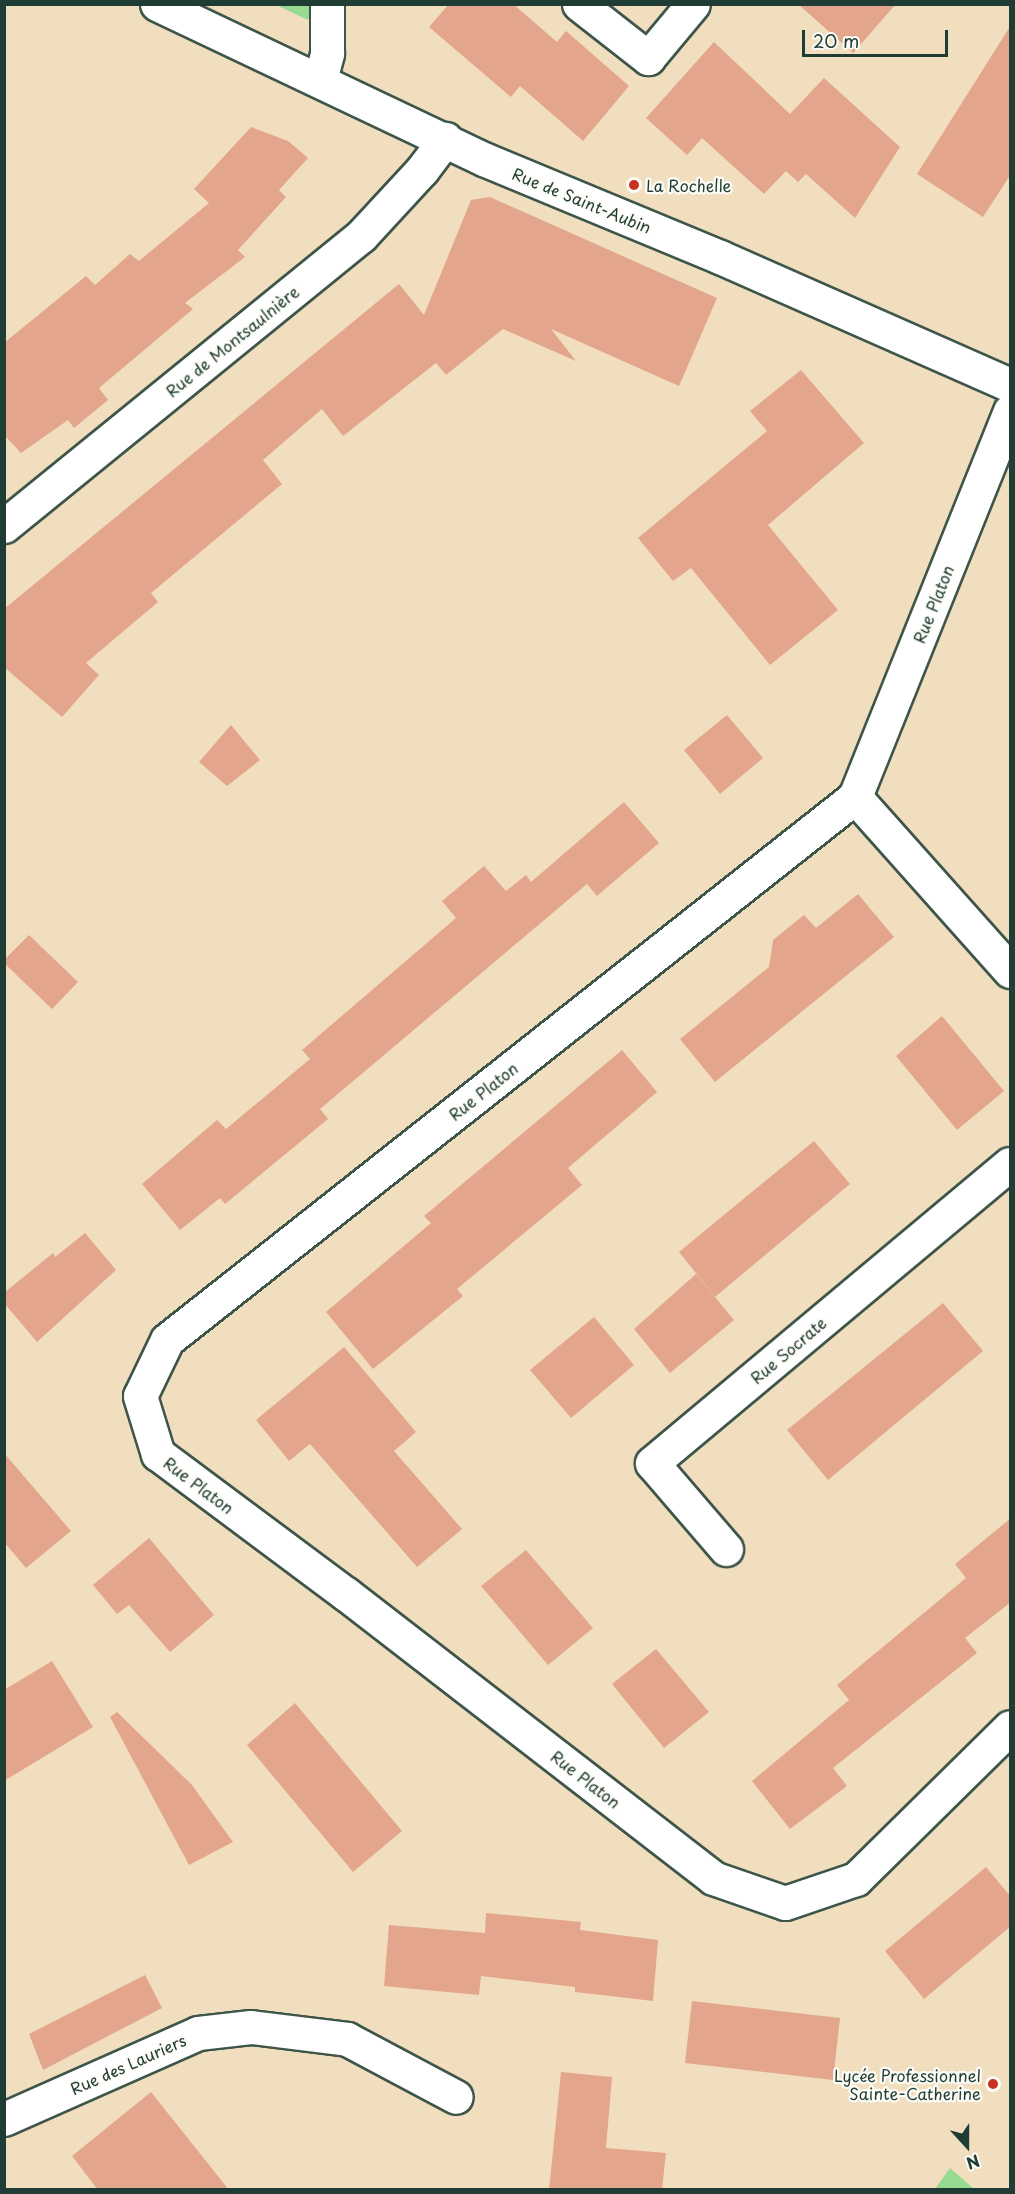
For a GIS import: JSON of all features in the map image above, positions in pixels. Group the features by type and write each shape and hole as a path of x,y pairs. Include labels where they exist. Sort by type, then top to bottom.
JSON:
{"street":[{"name":"Rue de Saint-Aubin","path":"158,4 486,160 720,257 1011,385"},
{"path":"320,80 327,53 329,18 327,4"},
{"path":"579,4 648,58 693,4"},
{"name":"Rue de Montsaulnière","path":"4,526 361,236 422,170 445,139"},
{"name":"Rue Platon","path":"1011,411 855,797 167,1340 140,1396 158,1454 346,1594 713,1878 785,1903 856,1879 1011,1727"},
{"path":"855,797 1011,971"},
{"name":"Rue Socrate","path":"726,1549 652,1463 1011,1164"},
{"name":"Rue des Lauriers","path":"4,2119 198,2033 251,2027 347,2039 456,2097"}],"green space":[{"path":"276,5 312,5 313,8 308,20"},
{"path":"950,2168 974,2189 935,2189"}],"building":[{"path":"449,4 513,4 557,42 566,31 629,86 583,141 520,86 511,97 429,27"},
{"path":"798,4 896,4 853,53"},
{"path":"1011,25 1011,174 983,217 917,174"},
{"path":"714,42 790,114 824,78 900,147 855,218 806,174 798,182 786,171 764,194 702,138 687,155 646,118"},
{"path":"251,127 288,141 308,158 279,190 286,197 238,250 245,257 185,303 193,309 99,388 108,400 74,428 68,420 21,453 4,435 4,343 86,276 95,285 130,254 139,261 209,203 194,189"},
{"path":"490,197 717,298 679,386 551,329 576,361 503,329 446,375 436,363 343,436 322,409 263,460 282,484 151,593 158,602 86,663 99,675 62,717 4,667 4,609 399,284 424,315 471,200"},
{"path":"801,370 864,443 768,525 838,610 770,665 691,568 673,581 638,538 767,431 750,411"},
{"path":"727,715 763,758 720,794 684,750"},
{"path":"231,725 260,760 227,786 199,762"},
{"path":"624,802 659,843 597,896 587,884 320,1109 328,1119 225,1204 220,1198 180,1230 142,1184 217,1120 226,1129 310,1059 302,1050 456,918 442,901 484,866 506,891 526,875 531,882"},
{"path":"858,894 894,937 715,1082 680,1039 769,967 773,940 804,915 816,928"},
{"path":"29,935 78,982 52,1009 4,963 4,960"},
{"path":"942,1016 1004,1091 957,1130 896,1056"},
{"path":"622,1050 657,1092 568,1168 582,1185 457,1289 463,1296 373,1369 326,1312 431,1223 424,1216"},
{"path":"814,1141 850,1184 715,1297 679,1252"},
{"path":"85,1233 116,1270 37,1342 4,1303 4,1293 53,1253 55,1257"},
{"path":"696,1274 734,1320 670,1373 634,1329"},
{"path":"943,1303 983,1351 828,1480 787,1430"},
{"path":"594,1317 634,1365 571,1418 530,1370"},
{"path":"344,1347 416,1432 394,1451 462,1529 417,1567 310,1444 289,1461 256,1420"},
{"path":"4,1453 71,1531 26,1568 4,1542"},
{"path":"1011,1518 1011,1602 965,1638 977,1653 833,1768 847,1786 790,1829 752,1781 849,1700 837,1685 966,1578 955,1564"},
{"path":"149,1538 214,1615 170,1652 129,1605 117,1614 93,1585"},
{"path":"526,1550 593,1628 548,1665 481,1586"},
{"path":"656,1649 709,1712 664,1748 612,1684"},
{"path":"52,1661 93,1727 4,1781 4,1690"},
{"path":"295,1703 402,1831 353,1872 247,1745"},
{"path":"117,1712 192,1785 233,1842 189,1865 110,1717"},
{"path":"986,1867 1011,1897 1011,1926 924,1999 885,1951"},
{"path":"486,1913 581,1922 580,1930 658,1940 653,2001 575,1992 575,1987 481,1976 479,1995 384,1986 389,1925 485,1933"},
{"path":"145,1975 162,2008 43,2070 29,2034"},
{"path":"692,2001 840,2018 833,2080 685,2063"},
{"path":"561,2072 612,2077 606,2148 666,2153 662,2190 549,2190"},
{"path":"151,2092 229,2190 98,2190 72,2156"}],"place":[{"name":"La Rochelle","path":"634,185"},
{"name":"Lycée Professionnel Sainte-Catherine","path":"993,2084"}]}
